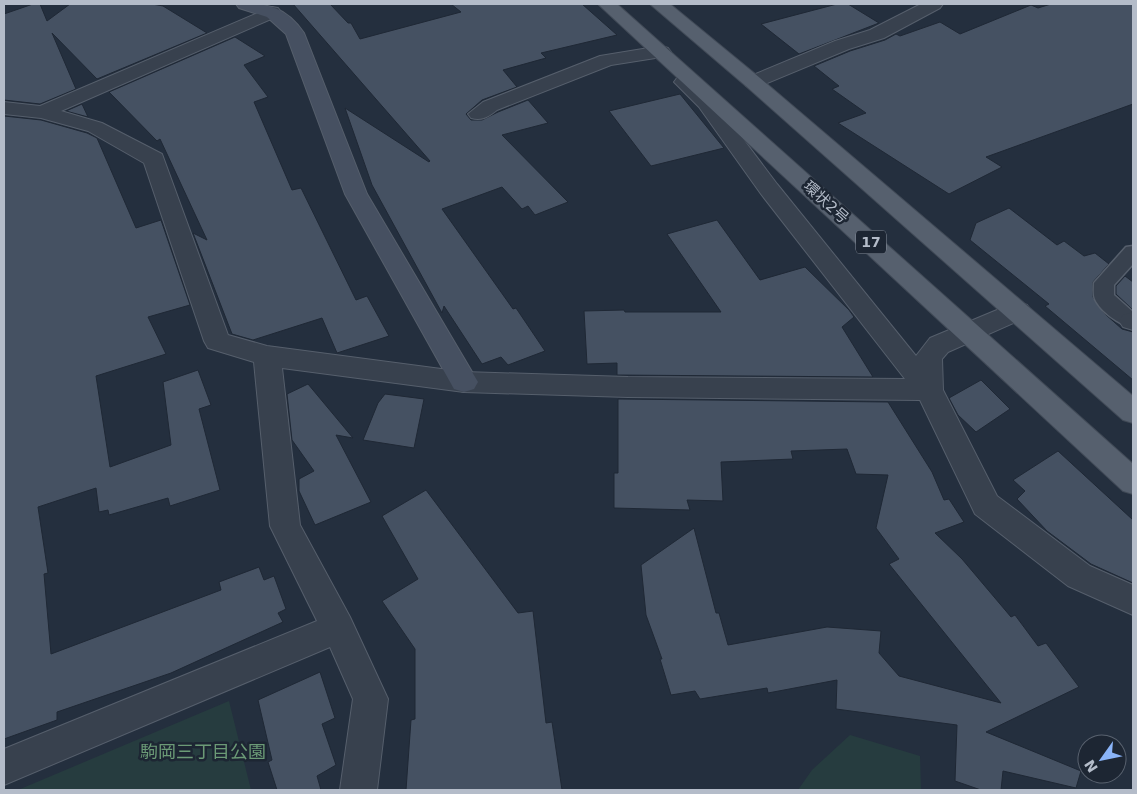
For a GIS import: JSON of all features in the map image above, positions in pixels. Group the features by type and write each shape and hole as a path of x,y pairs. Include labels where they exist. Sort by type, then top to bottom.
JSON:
{"main road":[{"name":"環状2号","path":"608,4 657,53 970,332 1133,482"},
{"path":"659,4 753,82 1133,412"}],"street":[{"path":"245,4 272,12 284,20 295,33 356,194 464,382"},
{"path":"753,82 842,45 877,34 934,4"},
{"path":"42,112 272,12"},
{"path":"478,114 490,106 607,60 657,53 706,102 769,189 867,315 930,390 986,505 1079,576 1133,600"},
{"path":"4,108 42,112 95,126 154,159 217,341 267,356 464,382 628,387 930,390"},
{"path":"930,390 929,356 939,345 1018,311"},
{"path":"267,356 285,526 338,628 371,698 359,790"},
{"path":"4,767 338,628"}],"lane":[{"path":"1133,252 1104,283 1104,297 1117,311 1133,321"}],"green space":[{"name":"駒岡三丁目公園","path":"229,701 251,790 18,790"},
{"path":"850,735 920,756 921,790 798,790 812,770"}],"building":[{"path":"33,4 40,4 47,21 70,4 152,4 163,6 207,33 97,79 52,33 76,89 40,104 4,100 4,14"},
{"path":"293,4 330,4 348,23 351,23 360,39 461,12 451,4 582,4 617,35 541,53 546,58 503,70 517,87 482,100 466,114 471,120 482,120 528,100 548,123 502,135 568,202 535,215 528,206 522,209 502,187 442,209 513,309 516,308 545,351 508,365 501,357 482,364 444,306 442,313 372,185 345,108 430,161"},
{"path":"837,4 848,4 879,23 799,54 761,24"},
{"path":"1051,4 1133,4 1133,104 986,157 1002,167 949,194 838,123 866,113 832,89 839,86 814,66 850,51 885,40 896,34 900,36 940,22 960,34 1031,5 1038,8"},
{"path":"235,37 265,56 244,65 268,97 254,102 292,190 301,188 356,300 367,296 389,336 337,353 322,318 253,340 232,334 193,233 207,240 160,139 157,141 109,92"},
{"path":"680,94 724,148 651,166 609,111"},
{"path":"82,104 88,117 66,111"},
{"path":"4,116 41,120 87,133 97,138 136,228 161,220 190,305 148,317 166,354 96,376 110,467 171,445 163,382 198,370 211,405 199,409 220,490 170,506 168,498 109,515 108,510 99,512 96,488 38,507 48,573 44,574 51,654 221,590 219,582 259,567 264,580 274,576 286,609 278,613 283,622 171,673 57,712 57,720 4,739"},
{"path":"1009,208 1057,245 1064,241 1084,256 1095,253 1109,264 1093,282 1093,297 1105,314 1122,329 1133,332 1133,380 1045,306 1049,304 970,240 976,223"},
{"path":"717,220 760,280 805,267 849,310 854,317 842,327 873,377 617,375 617,363 587,364 584,311 721,312 667,234"},
{"path":"1125,276 1133,282 1133,310 1116,294 1116,286"},
{"path":"981,380 1010,409 976,432 958,415 949,398"},
{"path":"308,384 353,438 336,435 371,502 315,525 299,491 299,479 314,471 292,440 287,394"},
{"path":"385,394 424,399 414,448 363,440 378,403"},
{"path":"618,399 888,402 932,472 944,500 949,499 964,522 935,533 962,559 1011,617 1015,615 1038,646 1046,643 1079,687 986,732 1077,769 1076,788 1003,771 1001,790 981,790 955,781 957,725 836,709 837,680 768,693 767,688 700,699 695,691 671,695 660,659 662,659 646,615 641,565 694,528 716,613 719,613 728,645 827,627 881,631 879,653 899,676 1001,703 889,564 899,559 876,528 888,475 856,474 847,449 791,451 793,459 721,462 723,501 687,500 690,510 614,508 614,473 618,473"},
{"path":"1058,451 1133,520 1133,583 1091,564 1047,531 1017,499 1025,491 1013,480"},
{"path":"426,490 518,613 533,611 546,723 552,722 562,790 406,790 411,720 415,719 415,649 382,601 418,579 382,516"},
{"path":"320,672 335,718 322,724 336,765 317,776 321,790 277,790 268,762 272,760 258,700"}]}
